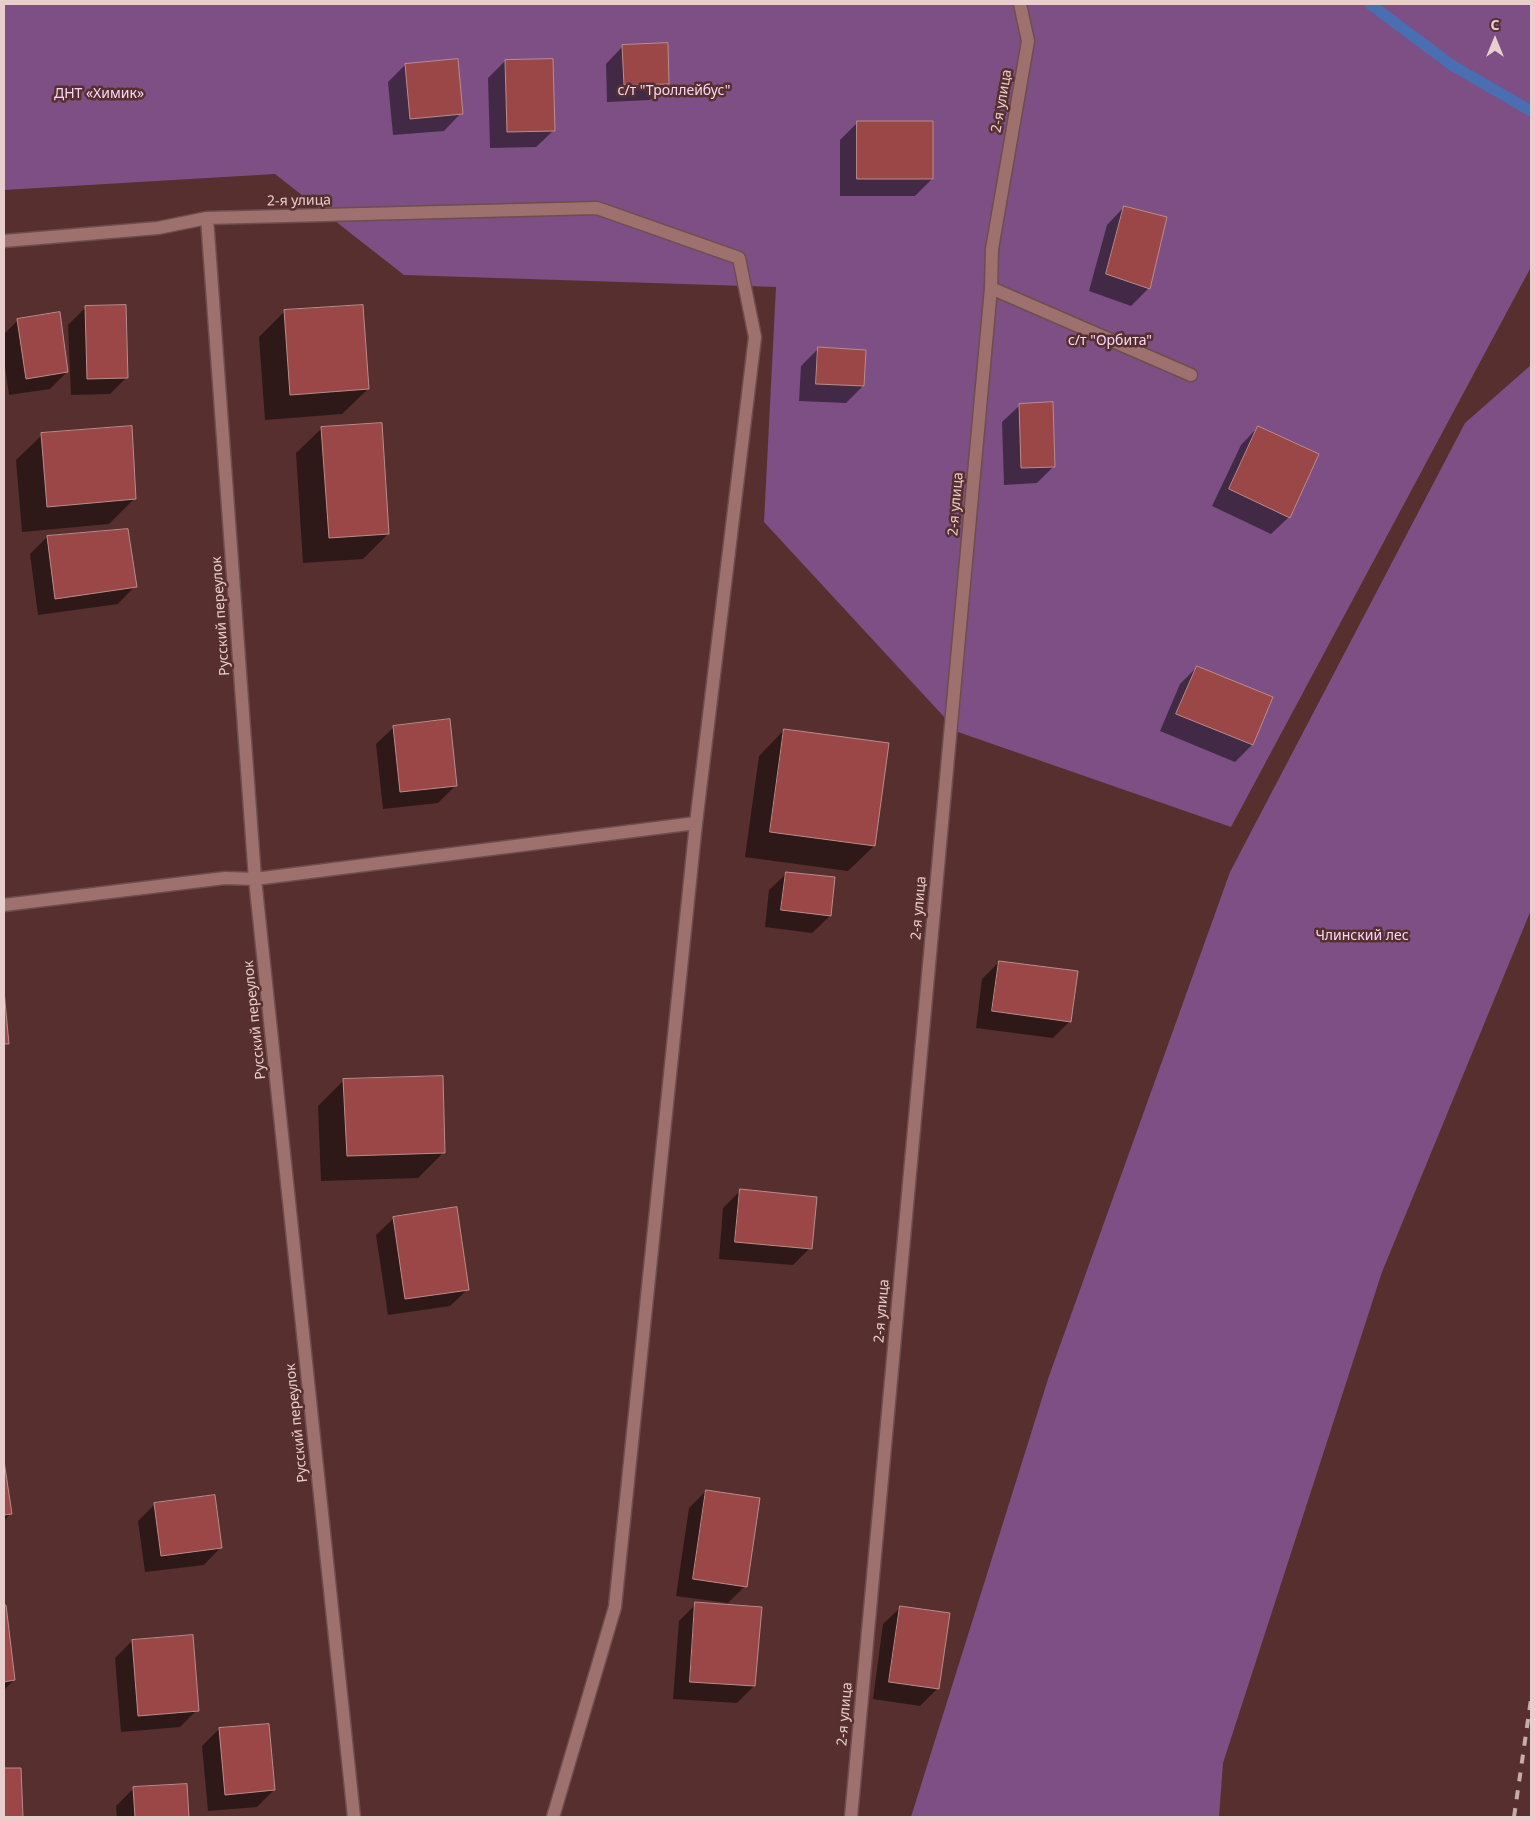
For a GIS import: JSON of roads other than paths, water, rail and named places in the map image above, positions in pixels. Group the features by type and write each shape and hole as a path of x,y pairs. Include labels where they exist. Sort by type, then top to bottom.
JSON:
{"street":[{"name":"2-я улица","path":"851,1817 991,288 992,249 1028,41 1020,4"},
{"name":"2-я улица","path":"4,241 158,228 208,218 596,208 739,258 755,337 696,823"},
{"name":"Русский переулок","path":"208,218 255,879 354,1817"},
{"path":"991,288 1191,374"},
{"path":"4,905 224,878 255,879 696,823 615,1607 553,1817"}],"waterway":[{"path":"1370,4 1453,66 1531,111"}],"railway":[{"path":"1514,1817 1531,1699"}],"park label":[{"name":"с/т \"Троллейбус\"","path":"674,91"},
{"name":"ДНТ «Химик»","path":"99,94"},
{"name":"с/т \"Орбита\"","path":"1110,341"},
{"name":"Члинский лес","path":"1362,936"}]}
